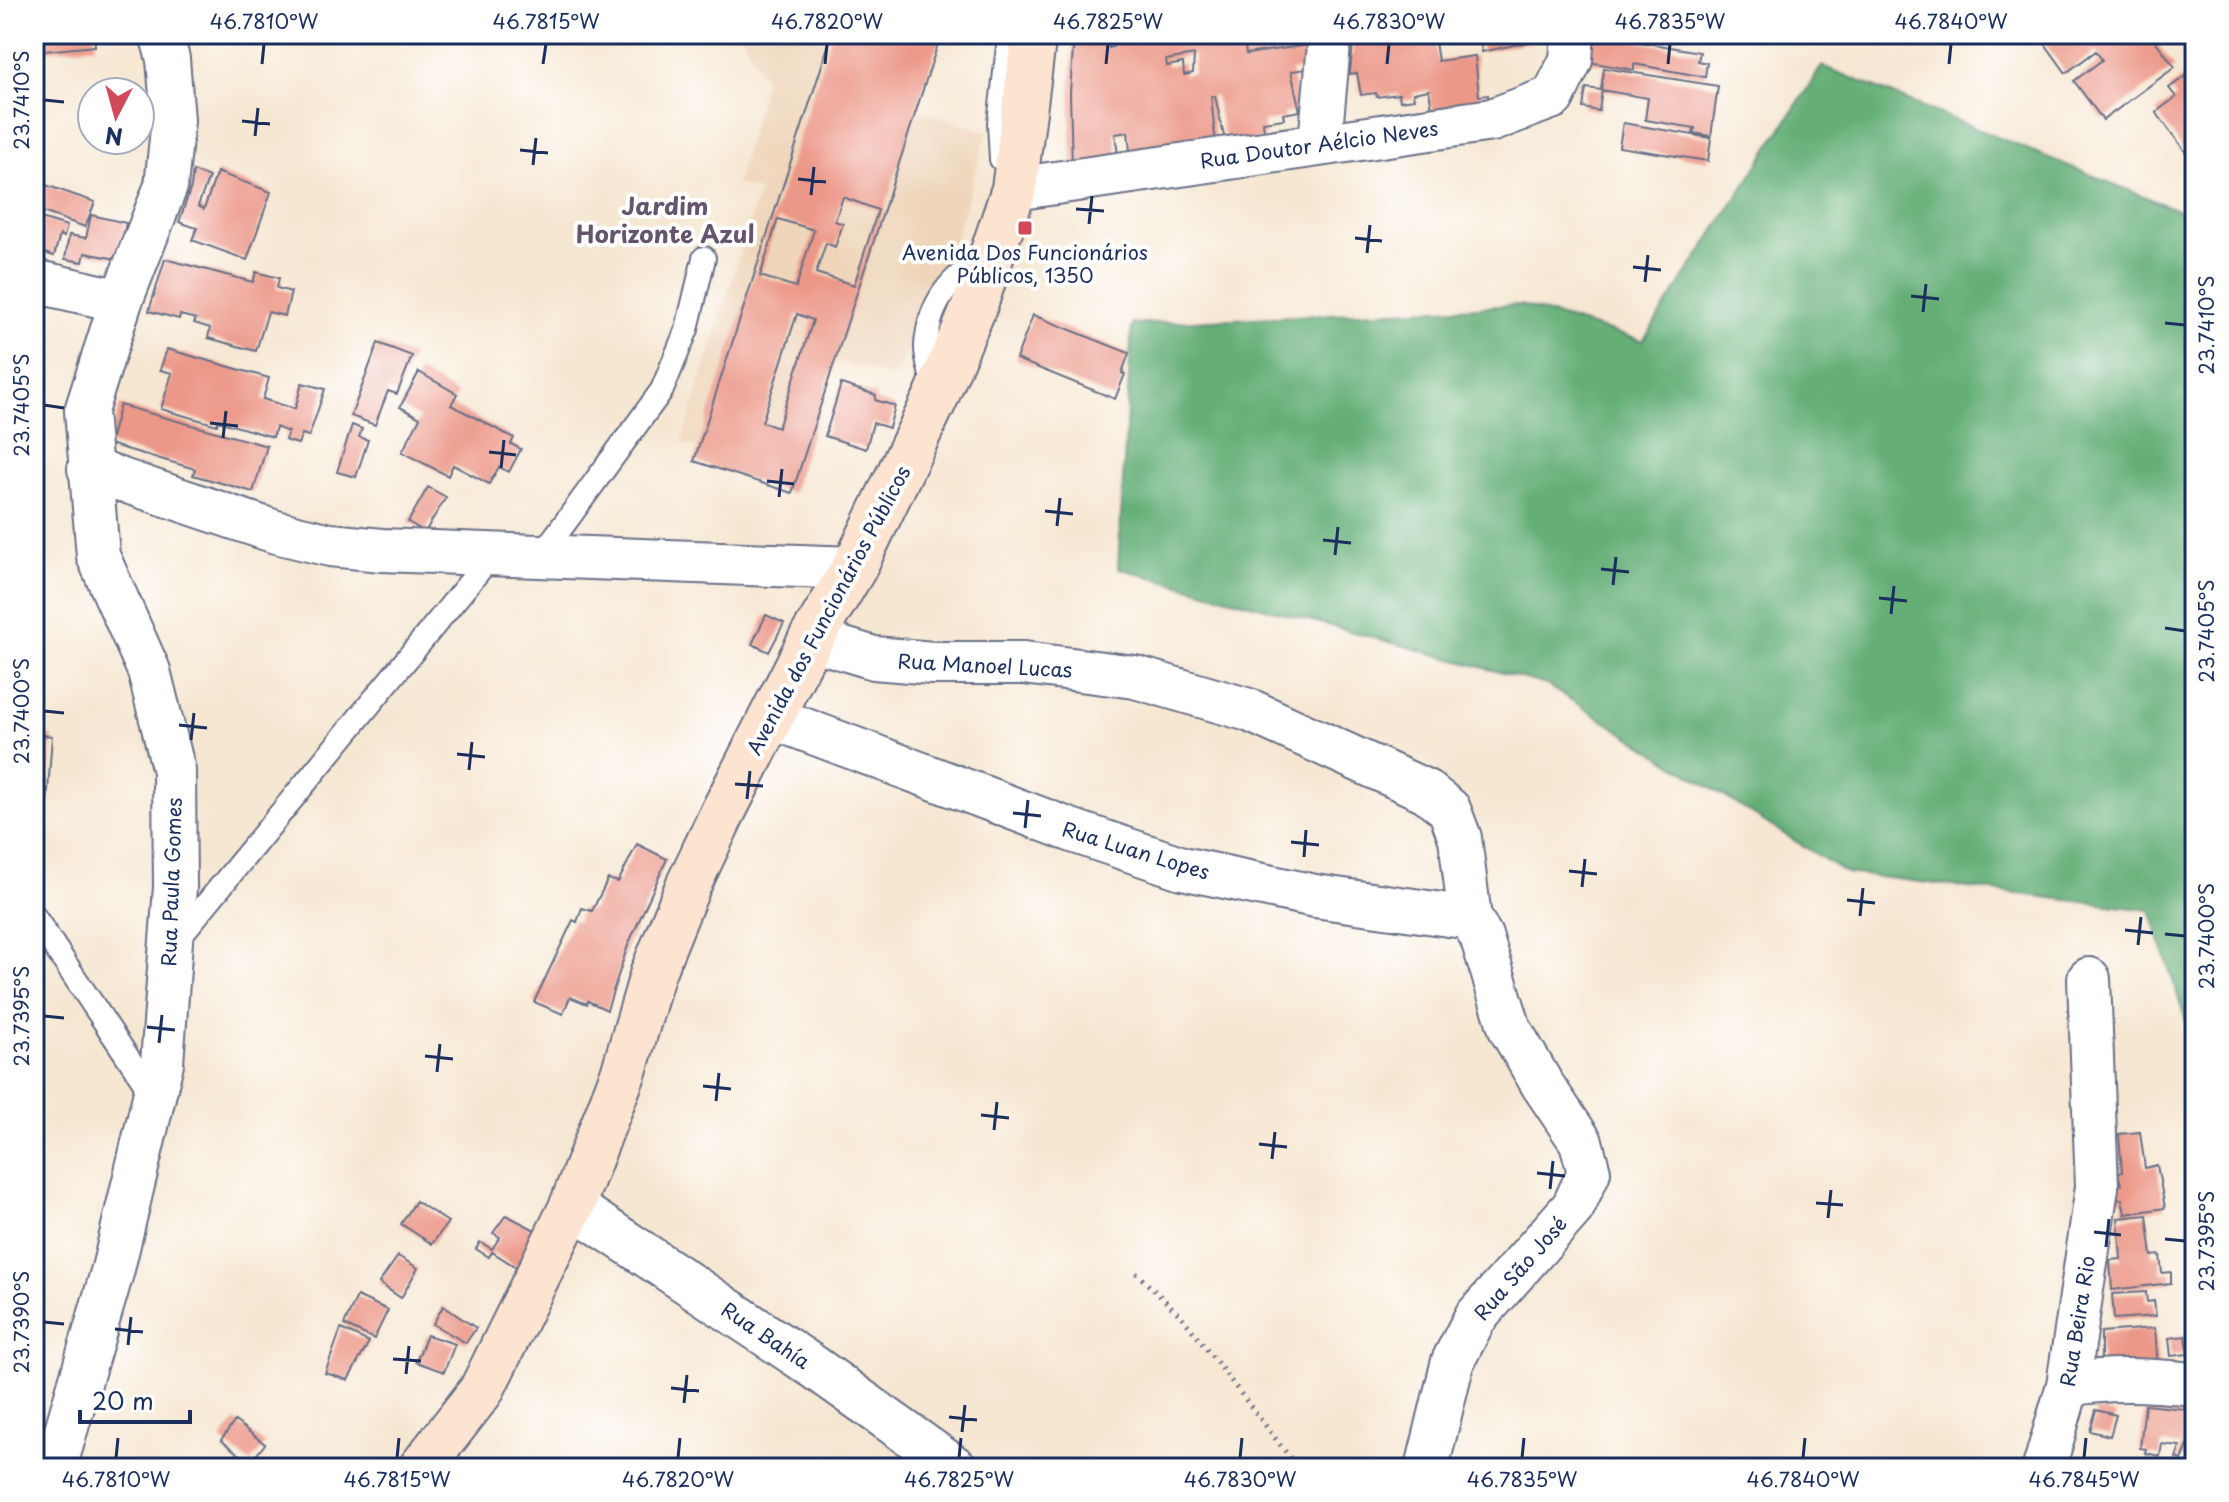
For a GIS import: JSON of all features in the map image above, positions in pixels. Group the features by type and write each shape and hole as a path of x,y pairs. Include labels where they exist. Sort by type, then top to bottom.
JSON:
{"street":[{"name":"Rua Paula Gomes","path":"55,1468 113,1269 162,1063 175,887 174,771 149,671 98,556 86,411 121,301 166,186 173,120 168,59 161,34"},
{"name":"Avenida dos Funcionários Públicos","path":"421,1468 481,1391 572,1206 624,1071 653,972 701,857 811,639 854,568 936,397 975,305 1014,189 1034,34"},
{"path":"1320,142 1330,34"},
{"name":"Rua Doutor Aélcio Neves","path":"1014,189 1320,142 1492,120 1553,97 1571,60 1573,34"},
{"path":"34,281 121,301"},
{"path":"89,469 276,532 330,545 492,555 854,568"},
{"name":"Rua Manoel Lucas","path":"811,639 874,658 933,663 1024,663 1135,677 1249,710 1426,791"},
{"name":"Rua Luan Lopes","path":"771,717 1073,831 1182,868 1315,896 1470,918"},
{"name":"Rua São José","path":"1426,791 1449,809 1460,838 1470,918 1481,936 1510,1029 1581,1142 1589,1172 1573,1207 1475,1318 1453,1361 1427,1468"},
{"name":"Rua Beira Rio","path":"2044,1468 2068,1385 2097,1187 2089,979"},
{"name":"Rua Bahía","path":"572,1206 814,1367 929,1461"},
{"path":"2068,1385 2132,1379 2195,1384"}],"lane":[{"path":"1012,34 999,123 1001,164 1014,189"},
{"path":"540,557 662,390 687,329 704,258"},
{"path":"170,948 492,555"},
{"path":"34,916 154,1095"}],"path":[{"path":"1136,1273 1182,1317 1298,1468"}],"shaded area":[{"path":"741,34 933,34 906,106 987,132 948,265 895,378 826,357 785,481 682,442 759,191 736,184 765,81"}],"green space":[{"path":"1822,66 2195,217 2195,1048 2150,910 1846,873 1547,685 1118,568 1132,324 1520,305 1643,341"}],"building":[{"path":"34,34 94,34 95,46 34,52"},
{"path":"832,34 941,34 792,493 694,461","holes":["843,197 878,210 854,285 816,273 826,243 835,247 843,224 835,221","778,219 814,230 796,287 760,276","797,314 813,320 778,428 762,422"]},
{"path":"1074,34 1106,34 1109,48 1113,47 1111,34 1243,34 1246,54 1309,45 1307,69 1291,71 1300,111 1283,114 1284,119 1263,122 1265,138 1226,145 1215,96 1211,96 1216,146 1131,160 1128,132 1115,134 1119,162 1072,168 1070,93","holes":["1194,55 1193,73 1184,75 1183,63 1167,66 1166,60"]},
{"path":"1354,34 1456,34 1456,39 1435,42 1438,61 1475,56 1479,96 1488,95 1489,107 1433,115 1429,90 1413,93 1414,99 1400,101 1399,94 1377,97 1376,93 1361,95 1357,73 1350,74"},
{"path":"1479,34 1555,34 1556,36 1482,52"},
{"path":"1593,34 1700,52 1698,61 1707,63 1705,77 1634,64 1634,70 1589,62"},
{"path":"1626,34 1662,34 1660,41"},
{"path":"2038,34 2150,34 2175,67 2103,120 2074,81 2102,60 2096,51 2066,73"},
{"path":"1604,68 1718,86 1711,136 1693,133 1695,128 1645,120 1648,98 1601,90"},
{"path":"2195,69 2195,165 2156,112 2176,97 2169,88"},
{"path":"1586,88 1602,90 1599,111 1583,108"},
{"path":"1623,123 1711,138 1708,161 1619,147"},
{"path":"193,171 209,177 198,206 204,209 217,172 271,192 247,260 192,240 197,228 179,222"},
{"path":"34,181 95,202 85,227 40,211 34,227"},
{"path":"91,215 126,223 123,237 128,238 122,260 85,253 83,262 65,259 69,235 86,238"},
{"path":"41,218 67,226 64,237 60,235 54,256 34,250"},
{"path":"165,259 253,282 256,272 279,278 277,288 291,292 285,316 268,312 256,351 208,338 210,328 194,323 196,319 180,315 179,319 149,311"},
{"path":"1033,315 1129,353 1115,399 1016,359"},
{"path":"378,343 412,356 397,394 388,391 375,425 351,416"},
{"path":"167,349 269,378 263,399 295,409 302,383 325,389 309,436 302,434 298,444 285,440 288,432 276,427 273,437 161,409 172,373 160,370"},
{"path":"419,372 457,394 451,405 514,438 511,444 521,449 509,472 499,467 489,484 453,465 448,476 402,452 420,418 400,407"},
{"path":"841,384 876,395 875,400 895,406 889,428 873,423 866,449 825,436"},
{"path":"120,405 267,446 253,492 193,475 195,469 109,444"},
{"path":"352,425 362,429 359,437 368,440 356,477 337,472"},
{"path":"428,487 446,497 425,532 408,522"},
{"path":"766,615 784,623 769,652 752,644"},
{"path":"34,734 52,736 47,804 34,803"},
{"path":"637,844 667,859 628,945 607,1010 570,997 563,1014 534,1002 573,920 577,922 582,908 592,911 608,879 618,882"},
{"path":"2140,1132 2145,1168 2157,1165 2165,1208 2125,1214 2122,1199 2114,1200 2114,1186 2121,1185 2118,1173 2122,1172 2119,1134"},
{"path":"416,1201 448,1222 432,1244 401,1224"},
{"path":"506,1215 537,1231 516,1267 492,1252 489,1257 476,1249 480,1242 492,1249 500,1237 493,1233"},
{"path":"2147,1215 2152,1256 2160,1255 2162,1273 2171,1272 2171,1283 2112,1290 2110,1260 2121,1259 2118,1218"},
{"path":"398,1256 418,1268 401,1298 379,1283"},
{"path":"2146,1292 2147,1302 2154,1301 2156,1316 2114,1319 2112,1294"},
{"path":"357,1296 388,1310 374,1339 344,1325"},
{"path":"443,1306 476,1328 466,1343 433,1324"},
{"path":"2155,1328 2158,1367 2101,1369 2101,1332"},
{"path":"341,1329 369,1342 348,1380 325,1373"},
{"path":"427,1335 455,1344 444,1372 416,1362"},
{"path":"2186,1336 2188,1354 2171,1356 2169,1338"},
{"path":"2185,1403 2195,1405 2195,1429 2182,1460 2176,1458 2180,1446 2162,1444 2160,1456 2145,1453 2146,1449 2140,1448 2145,1405 2184,1409"},
{"path":"2096,1410 2116,1415 2110,1436 2090,1431"},
{"path":"235,1421 265,1444 250,1463 221,1440"}],"place":[{"name":"Avenida Dos Funcionários Públicos, 1350","path":"1025,228"}],"district":[{"name":"Jardim Horizonte Azul","path":"665,219"}]}
